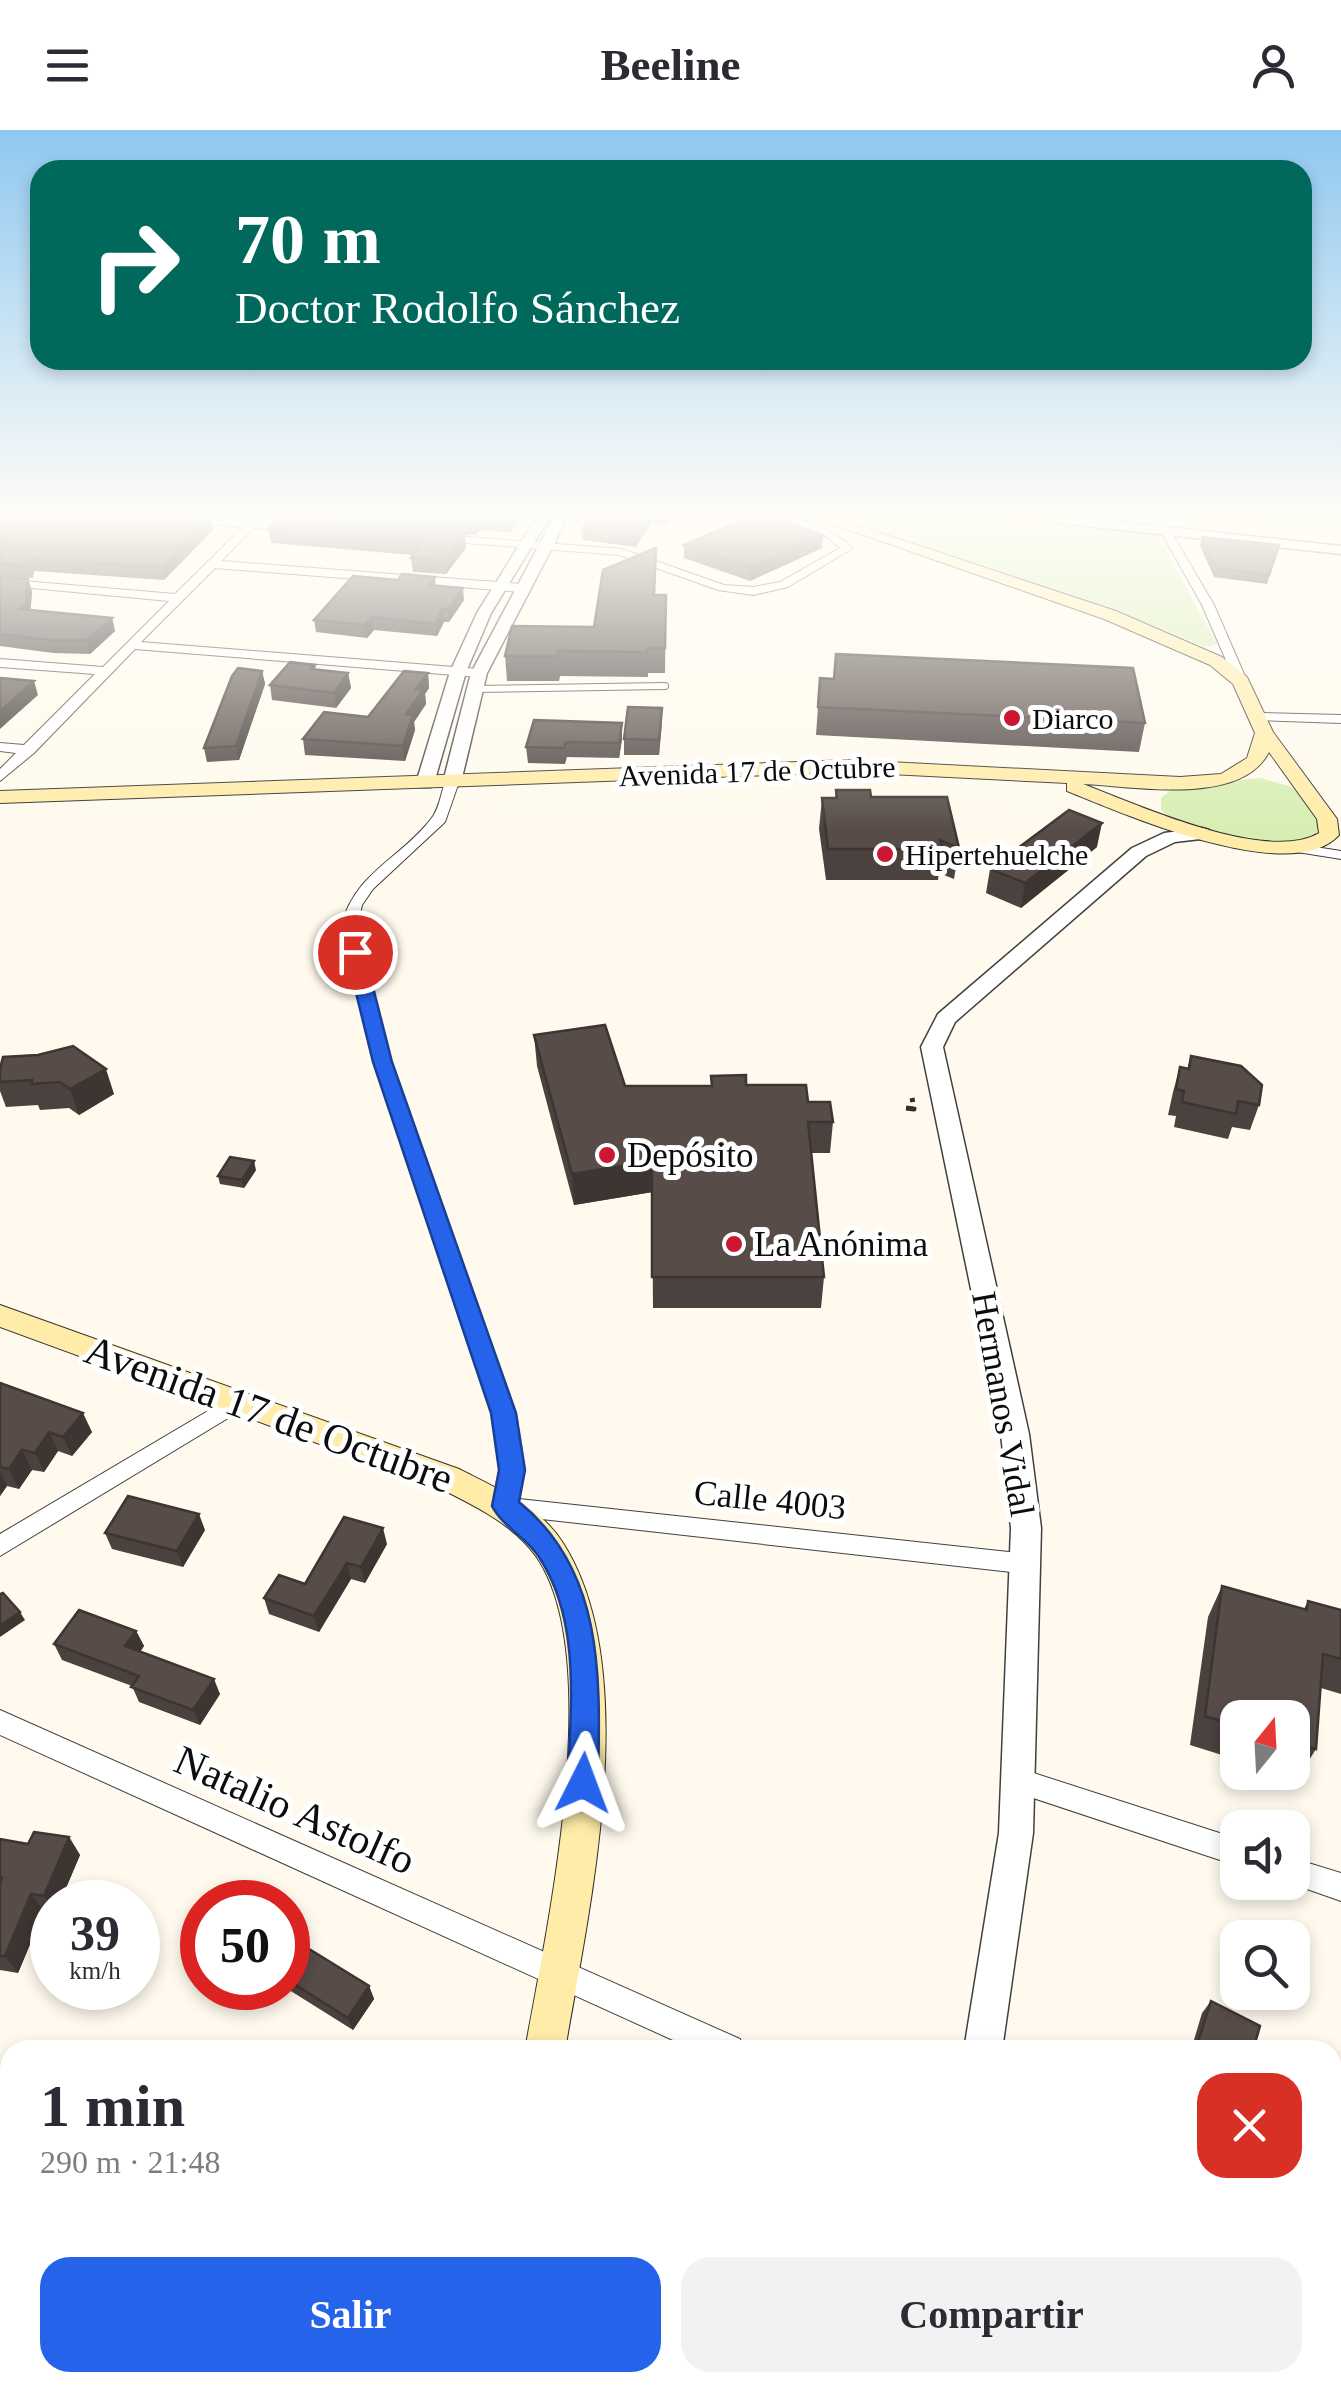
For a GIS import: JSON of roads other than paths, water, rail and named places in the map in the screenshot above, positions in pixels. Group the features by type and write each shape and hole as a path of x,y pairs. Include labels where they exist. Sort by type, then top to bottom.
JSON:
{"main road":[{"path":"1125,621 1199,652 1241,681 1262,725 1308,792 1334,819 1326,838 1315,846 1296,848"},
{"path":"1232,776 1255,764 1262,725"},
{"name":"Avenida 17 de Octubre","path":"0,797 850,766 1180,783 1268,775 1308,792"},
{"name":"Avenida 17 de Octubre","path":"1034,776 1202,834 1296,848"},
{"path":"1154,817 1149,799 1157,790 1180,783"},
{"name":"Avenida 17 de Octubre","path":"0,1316 392,1455 506,1506 530,1526 551,1552 566,1578 582,1640 586,1675 583,1783 547,2040"}],"street":[{"path":"0,778 156,621"},
{"path":"425,783 458,672 483,621"},
{"path":"506,621 476,681 440,819 368,886 354,905 350,927 382,1062 504,1413 512,1470 506,1506"},
{"path":"1215,621 1241,681"},
{"path":"132,645 458,672 476,681"},
{"path":"0,663 107,671"},
{"path":"1262,725 1341,719"},
{"path":"0,747 29,750"},
{"path":"1139,852 1154,817"},
{"name":"Hermanos Vidal","path":"985,2040 1010,1887 1028,1564 1015,1434 932,1047 946,1019 1139,852 1171,837 1202,834"},
{"path":"1296,848 1341,855"},
{"path":"0,1546 240,1400"},
{"name":"Calle 4003","path":"506,1506 1028,1564"},
{"name":"Natalio Astolfo","path":"0,1722 708,2040"},
{"path":"1018,1781 1220,1847"},
{"path":"1310,1877 1341,1886"}],"lane":[{"path":"476,681 665,686"}],"place":[{"name":"Diarco","path":"1012,718"},
{"name":"Hipertehuelche","path":"885,854"},
{"name":"Depósito","path":"607,1155"},
{"name":"La Anónima","path":"734,1244"}]}
